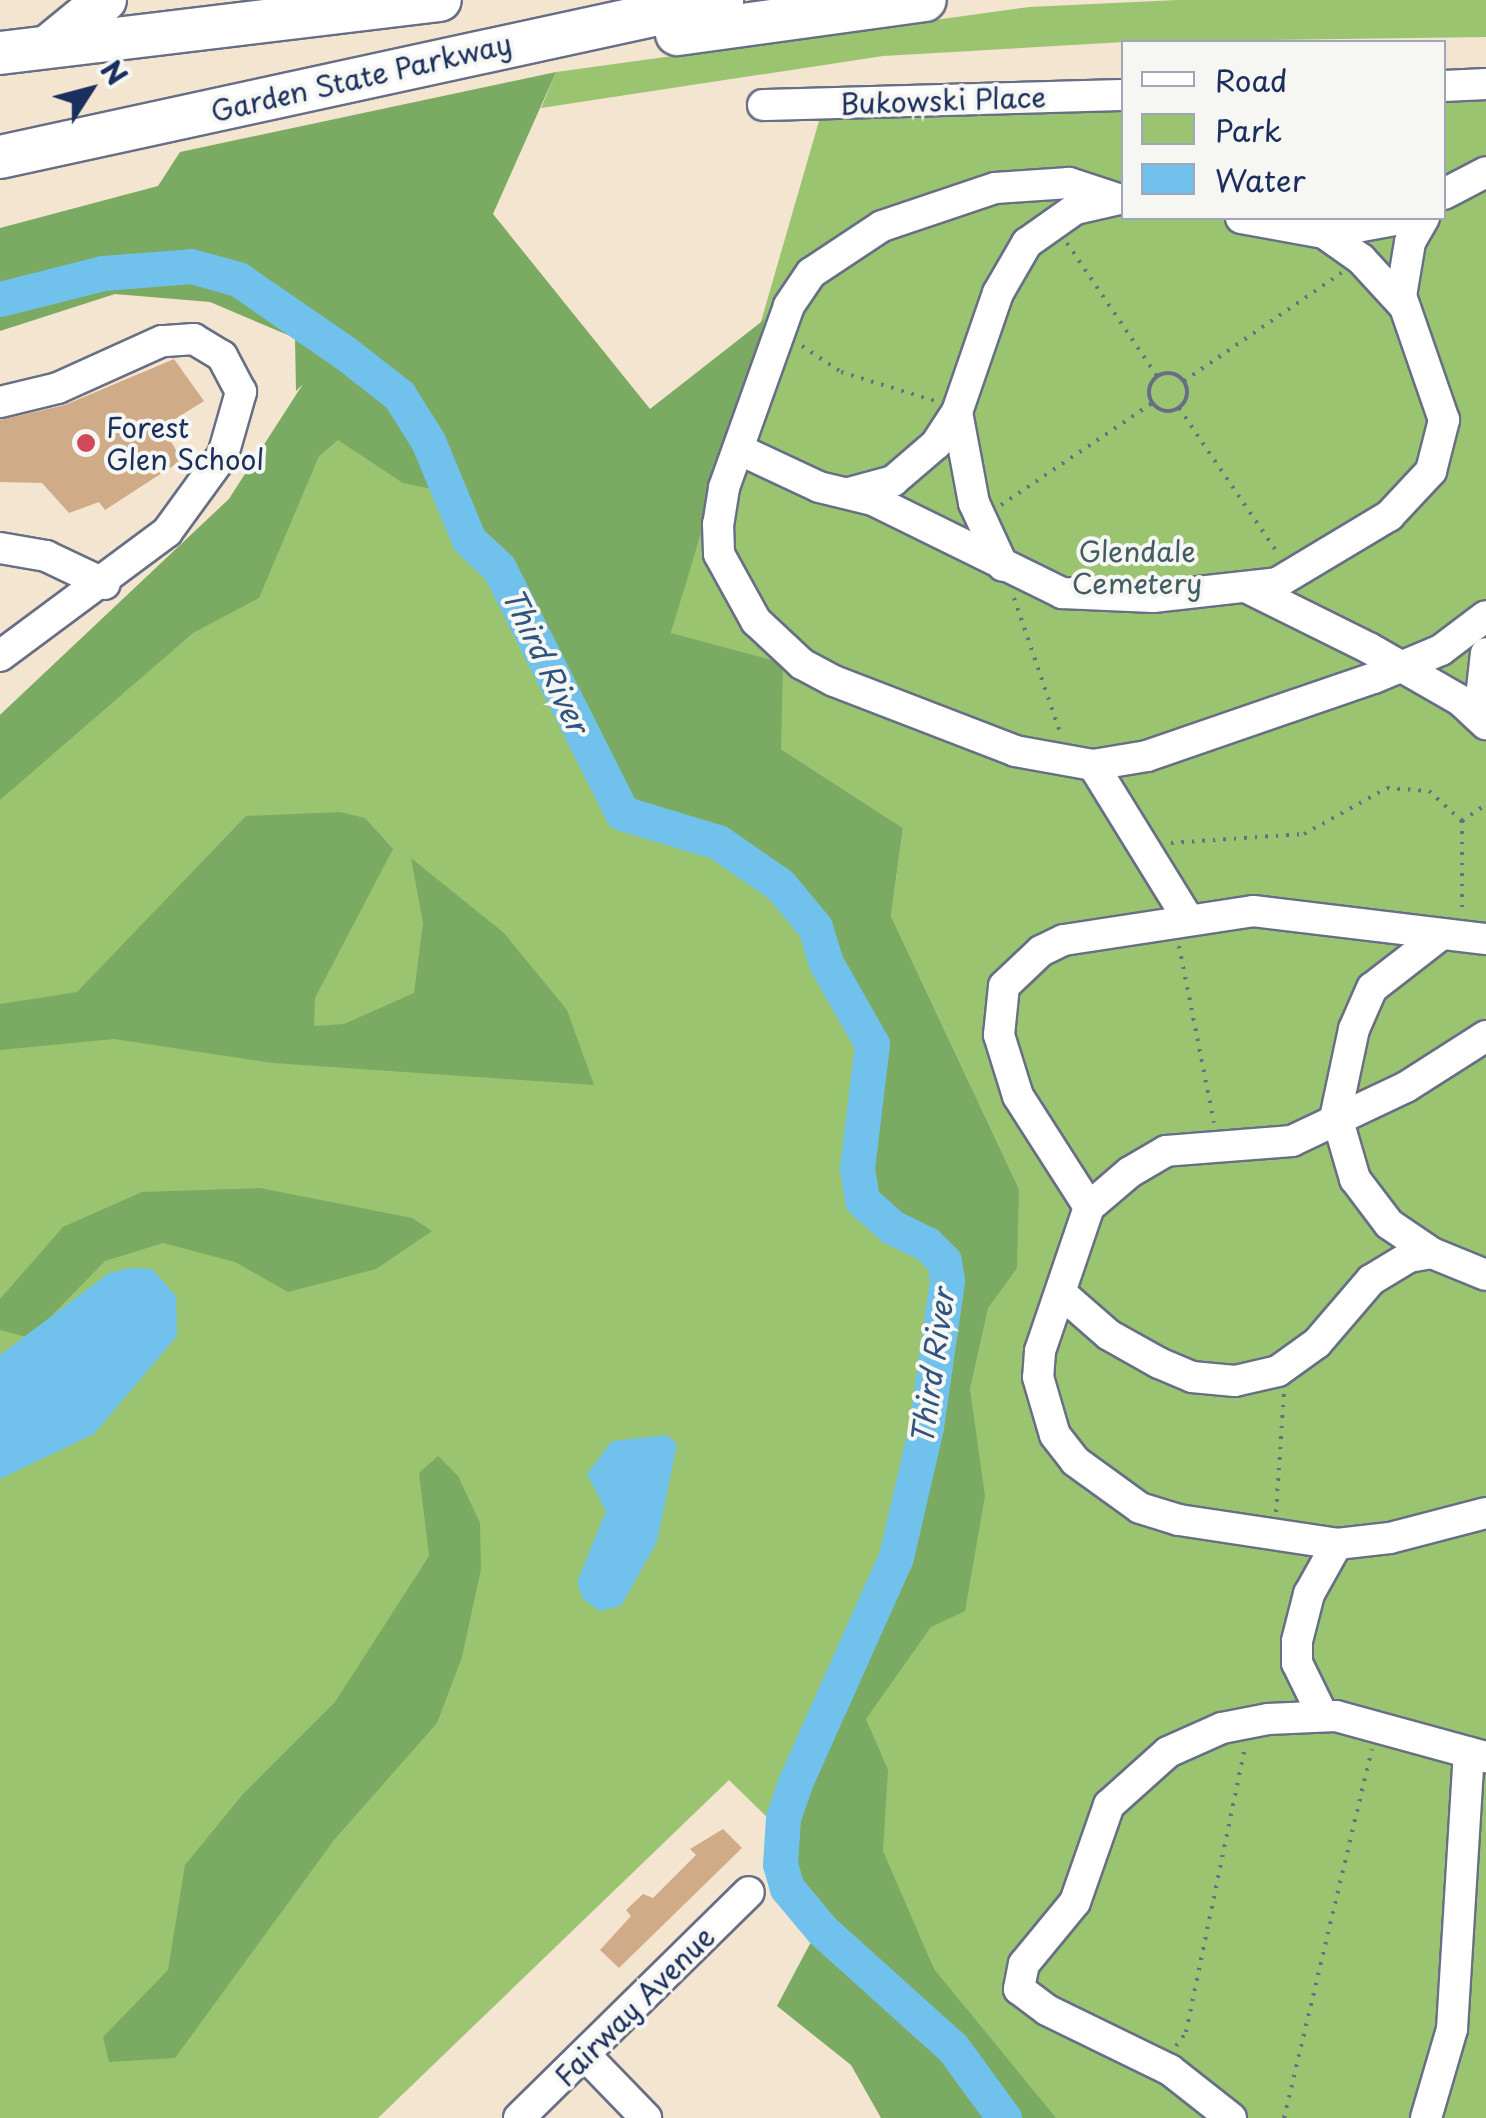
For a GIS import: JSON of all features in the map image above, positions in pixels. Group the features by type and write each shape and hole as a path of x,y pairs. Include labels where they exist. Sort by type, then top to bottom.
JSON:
{"highway":[{"path":"50,45 105,0"},
{"name":"Garden State Parkway","path":"0,53 440,0"},
{"name":"Garden State Parkway","path":"0,156 722,0"},
{"path":"394,71 925,0"}],"street":[{"path":"1446,86 1486,84"},
{"name":"Bukowski Place","path":"762,105 1121,95"},
{"path":"1446,193 1486,172"},
{"path":"1120,199 1069,183 1036,182 995,188 882,226 811,273 779,338 724,488 719,554 732,588 777,643 802,664 883,701 1016,751 1082,764 1146,756 1400,667 1441,650 1486,616"},
{"path":"846,494 906,472 958,410 1011,263 1053,222 1075,209 1120,199"},
{"path":"1252,220 1324,233 1395,220"},
{"path":"1404,306 1410,242 1423,220"},
{"path":"738,449 846,494 873,500 1003,566 1090,599 1250,589 1293,576 1389,516 1431,471 1444,420 1404,306 1361,259 1324,233"},
{"path":"0,402 58,388 162,342 194,339 222,356 241,392 223,456 168,532 105,584 0,656"},
{"path":"958,410 966,474 1003,566"},
{"path":"0,548 46,556 105,584"},
{"path":"1250,589 1400,667 1482,720 1486,653"},
{"path":"1082,764 1151,851 1182,920"},
{"path":"1089,1207 1018,1096 999,1034 1004,986 1024,963 1064,940 1182,920 1277,911 1461,938"},
{"path":"1461,938 1372,988 1354,1029 1337,1120 1345,1156 1367,1198 1432,1254 1486,1275"},
{"path":"1486,1036 1406,1087 1268,1147 1218,1144 1166,1151 1089,1207 1040,1351 1038,1378 1055,1435 1074,1461 1140,1508 1274,1538 1337,1544 1390,1538 1486,1513"},
{"path":"1062,1294 1109,1334 1192,1377 1256,1378 1299,1357 1371,1280 1409,1257 1432,1254"},
{"path":"1323,1716 1297,1663 1297,1641 1304,1606 1337,1544"},
{"path":"1231,2118 1162,2066 1028,1998 1017,1976 1076,1902 1098,1828 1124,1786 1168,1752 1236,1724 1323,1716 1477,1755 1452,2028 1426,2118"},
{"name":"Fairway Avenue","path":"519,2118 749,1892"},
{"path":"586,2055 646,2118"}],"path":[{"path":"1053,222 1157,376"},
{"path":"1184,381 1361,259"},
{"path":"779,338 856,378 958,410"},
{"path":"1170,372 1184,381 1188,394 1179,408 1165,412 1152,404 1148,390 1157,376 1170,372"},
{"path":"981,519 1152,404"},
{"path":"1179,408 1293,576"},
{"path":"1003,566 1082,764"},
{"path":"1151,851 1179,840 1304,834 1386,788 1429,790 1462,821 1461,938"},
{"path":"1462,821 1486,804"},
{"path":"1182,920 1218,1144"},
{"path":"1274,1538 1283,1400 1299,1357"},
{"path":"1162,2066 1186,2032 1243,1779 1247,1760 1236,1724"},
{"path":"1284,2118 1378,1728"}],"green space":[{"path":"1178,0 1486,0 1486,37 1121,40 883,56 541,108 556,72 1029,7"},
{"path":"556,72 493,214 650,409 765,319 671,633 783,663 781,749 903,828 891,916 1019,1189 1017,1268 988,1308 970,1389 985,1496 965,1611 931,1627 866,1719 888,1770 883,1851 934,1969 1056,2118 881,2118 851,2065 777,2006 812,1940 775,1883 769,1819 783,1817 896,1557 926,1427 947,1281 944,1261 927,1244 892,1227 862,1200 857,1168 872,1044 826,963 814,927 780,885 718,842 622,813 500,568 469,540 452,493 403,483 338,440 319,456 259,598 193,633 0,800 0,715 229,499 303,384 296,391 295,338 210,302 115,294 0,331 0,228 158,186 180,152"},
{"name":"Glendale Cemetery","path":"1486,96 1486,2118 1027,2118 845,1938 866,1653 1019,1189 891,916 903,828 781,749 671,633 821,114 1121,106 1121,220 1446,220 1446,97"},
{"path":"317,363 452,493 469,540 499,568 622,813 718,842 780,885 815,927 826,963 872,1044 857,1168 875,1214 944,1261 947,1281 926,1427 896,1557 783,1818 769,1819 729,1780 378,2118 0,2118 0,715 229,499"},
{"path":"340,812 365,818 393,849 315,998 314,1026 344,1024 414,993 423,923 411,858 504,933 567,1010 594,1085 273,1063 114,1039 0,1050 0,1004 77,992 246,816"},
{"path":"260,1188 412,1218 432,1231 376,1269 288,1292 235,1262 163,1243 105,1261 30,1338 0,1330 0,1299 63,1227 142,1192"},
{"path":"438,1456 458,1476 480,1523 481,1569 462,1657 437,1723 334,1840 175,2058 109,2062 103,2037 168,1970 185,1865 243,1794 335,1702 429,1556 419,1473"}],"water":[{"path":"130,1268 152,1269 176,1296 177,1336 94,1434 0,1479 0,1355 109,1273"},
{"path":"667,1435 677,1444 657,1542 621,1606 600,1611 583,1599 577,1582 606,1511 587,1474 612,1441"}],"building":[{"name":"Forest Glen School","path":"174,359 204,401 162,427 182,460 105,510 99,502 69,513 42,483 0,482 0,420 65,405"},
{"path":"723,1829 742,1848 619,1968 600,1950 631,1916 626,1910 643,1894 653,1898 696,1855 690,1849"}],"waterway":[{"name":"Third River","path":"0,299 103,273 191,266 238,279 344,352 399,395 428,441 469,540 499,568 622,813 718,842 780,885 815,927 826,963 872,1044 857,1168 862,1200 892,1227 927,1244 944,1261 947,1281 926,1427 896,1557 795,1783 783,1818 780,1864 787,1888 822,1930 953,2048 1004,2118"}],"place":[{"name":"Forest Glen School","path":"86,443"}]}
